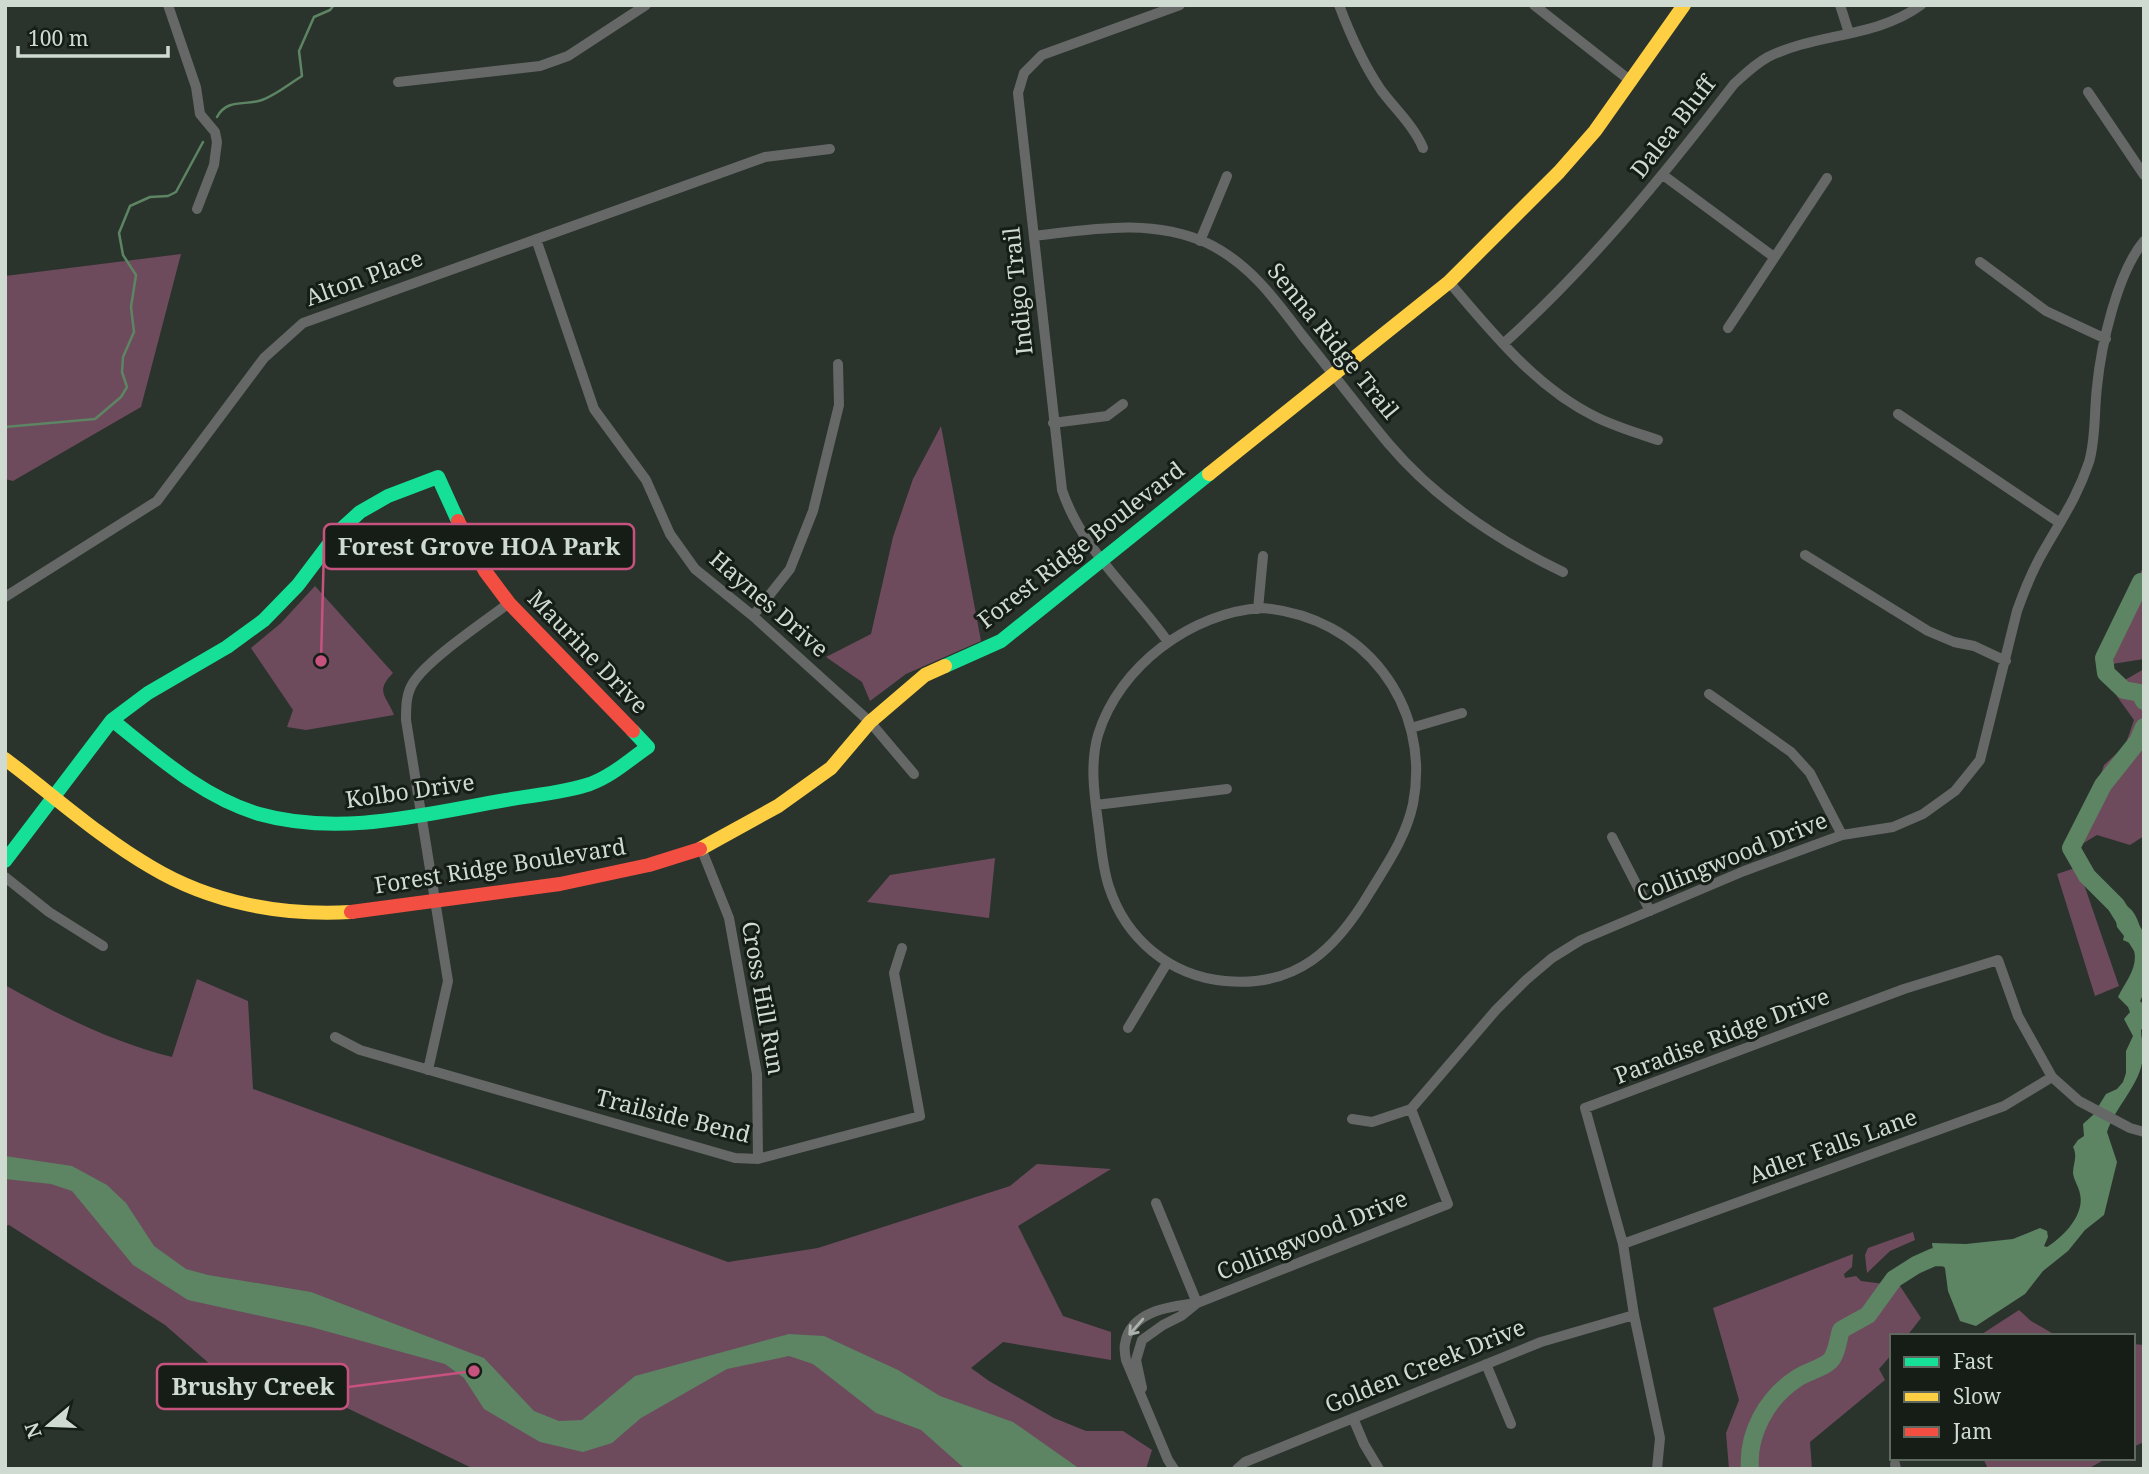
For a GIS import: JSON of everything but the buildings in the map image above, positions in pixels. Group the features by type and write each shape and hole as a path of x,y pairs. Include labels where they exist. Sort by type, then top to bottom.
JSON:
{"street":[{"path":"168,5 196,87 200,114 215,132 217,142 214,164 197,209"},
{"path":"398,82 555,62 646,5"},
{"name":"Indigo Trail","path":"1168,642 1101,560 1084,537 1067,506 1058,473 1018,99 1024,73 1047,52 1180,5"},
{"path":"1339,5 1366,65 1379,87 1414,131 1423,148"},
{"path":"1534,5 1632,82"},
{"name":"Forest Ridge Boulevard","path":"5,759 152,868 200,891 260,908 319,914 437,901 560,884 649,865 701,848 778,806 831,768 870,722 925,675 1001,640 1449,282 1559,172 1595,131 1684,5"},
{"path":"1840,5 1849,33"},
{"name":"Dalea Bluff","path":"1503,344 1548,303 1663,176 1734,84 1754,66 1781,51 1902,18 1921,5"},
{"path":"2088,92 2144,175"},
{"name":"Alton Place","path":"5,597 157,501 264,358 303,323 765,157 830,149"},
{"path":"1200,241 1227,176"},
{"path":"1663,176 1774,257"},
{"path":"1728,328 1827,178"},
{"name":"Senna Ridge Trail","path":"1034,236 1130,226 1166,231 1200,241 1224,253 1252,274 1390,445 1442,496 1470,518 1563,572"},
{"name":"Haynes Drive","path":"536,239 594,409 646,480 670,534 695,569 752,616 870,722 914,774"},
{"name":"Collingwood Drive","path":"1174,1469 1126,1360 1125,1344 1133,1326 1149,1314 1172,1306 1197,1303 1448,1204 1412,1109 1496,1010 1526,980 1552,958 1581,940 1744,871 1842,835 1893,827 1923,814 1955,790 1980,760 2017,611 2041,555 2074,501 2091,457 2097,384 2106,339 2124,272 2144,241"},
{"path":"1980,262 2046,311 2106,339"},
{"path":"1449,282 1532,374 1574,405 1621,428 1658,440"},
{"path":"752,616 790,569 813,511 839,405 838,364"},
{"path":"1054,423 1107,416 1123,404"},
{"path":"1898,414 2060,523"},
{"name":"Maurine Drive","path":"111,720 133,701 226,649 265,619 306,576 340,530 358,513 380,498 438,477 458,522 485,571 509,603 648,747"},
{"path":"1805,555 1928,631 1954,642 1974,646 2006,661"},
{"path":"1258,609 1263,556"},
{"path":"428,1070 448,981 437,901 405,720 406,700 413,683 431,663 509,603"},
{"path":"1258,609 1293,612 1325,623 1366,654 1388,681 1411,728 1416,773 1408,822 1398,846 1351,923 1334,943 1299,968 1257,981 1240,982 1206,978 1167,963 1133,932 1114,900 1104,869 1096,804 1094,753 1103,720 1115,697 1131,676 1168,642 1209,619 1226,613 1258,609"},
{"path":"1709,694 1791,752 1810,773 1842,835"},
{"path":"1411,728 1462,713"},
{"path":"5,861 55,798 111,720"},
{"name":"Kolbo Drive","path":"111,720 180,773 225,800 266,815 302,823 378,823 556,791 600,781 648,747"},
{"path":"1096,804 1227,789"},
{"path":"1612,837 1650,911"},
{"name":"Cross Hill Run","path":"701,848 729,918 734,944 757,1074 758,1159"},
{"path":"5,877 49,912 103,946"},
{"name":"Trailside Bend","path":"335,1037 360,1051 735,1158 758,1159 920,1116 894,973 902,948"},
{"name":"Paradise Ridge Drive","path":"1657,1469 1660,1438 1634,1315 1623,1244 1585,1108 1904,989 1998,960 2018,1016 2052,1077 2079,1101 2130,1128 2144,1132"},
{"path":"1128,1027 1167,963"},
{"name":"Adler Falls Lane","path":"1623,1244 2004,1107 2052,1077"},
{"path":"1352,1119 1372,1122 1412,1109"},
{"path":"1156,1203 1197,1303"},
{"name":"Collingwood Drive","path":"1147,1409 1136,1360 1142,1340 1197,1303"},
{"name":"Golden Creek Drive","path":"1237,1469 1245,1462 1541,1342 1634,1315"},
{"path":"1486,1364 1511,1424"},
{"path":"1353,1418 1379,1469"}],"shaded area":[{"path":"181,254 141,407 13,481 5,479 5,276"},
{"path":"941,426 981,641 906,674 870,701 862,682 826,657 871,634 893,537 913,479"},
{"path":"2144,569 2144,659 2112,664 2141,571"},
{"path":"315,586 393,673 387,679 383,690 394,715 306,730 287,727 293,710 251,648 281,623"},
{"path":"2144,669 2144,836 2130,845 2097,835 2077,847 2104,765 2125,746 2134,720 2111,688"},
{"path":"995,858 989,918 867,902 890,875"},
{"path":"2078,867 2119,986 2095,996 2057,874"},
{"path":"2118,903 2128,907 2135,915 2143,940 2144,993 2140,1001 2144,1005 2144,1027 2141,1030 2143,1053 2141,1067 2133,1086 2107,1132 2117,1162 2104,1215 2085,1230 2068,1251 2043,1271 2025,1294 1976,1326 1960,1321 1948,1291 1945,1268 1934,1257 1932,1243 1966,1244 2013,1239 2040,1228 2047,1231 2048,1237 2044,1246 2047,1247 2066,1231 2079,1210 2081,1202 2073,1173 2073,1147 2084,1136 2083,1124 2093,1115 2106,1094 2117,1089 2123,1082 2126,1073 2126,1051 2133,1036 2124,1019 2130,1012 2118,997 2132,972 2135,959 2132,944 2123,940 2124,936 2117,927 2114,908"},
{"path":"197,979 248,1001 253,1089 728,1262 818,1248 1010,1186 1037,1164 1111,1169 1018,1226 1063,1316 1111,1332 1111,1360 1003,1342 971,1368 1054,1418 1086,1431 1123,1431 1152,1450 1146,1469 474,1469 322,1396 258,1406 165,1325 9,1225 5,1226 5,985 86,1027 128,1044 172,1057"},
{"path":"5,1156 72,1166 107,1185 126,1203 154,1246 186,1269 311,1292 484,1358 534,1411 559,1421 582,1420 635,1376 789,1334 824,1336 898,1370 940,1396 1013,1422 1080,1469 965,1469 921,1430 876,1413 813,1364 789,1356 727,1369 641,1418 612,1443 583,1452 540,1442 484,1409 464,1378 445,1364 311,1327 188,1300 133,1265 72,1191 51,1184 5,1179"},
{"path":"1913,1232 1915,1240 1890,1251 1867,1273 1865,1255 1868,1248"},
{"path":"1853,1254 1852,1267 1844,1274 1845,1278 1856,1276 1861,1281 1900,1286 1921,1318 1909,1334 1890,1334 1890,1356 1879,1369 1885,1380 1810,1442 1812,1469 1729,1469 1726,1433 1739,1400 1713,1308"},
{"path":"2019,1310 2031,1321 2054,1334 1982,1334"},
{"path":"2135,1344 2144,1345 2144,1442 2135,1446"},
{"path":"1984,1460 2104,1460 2088,1469 1988,1469"}],"waterway":[{"path":"217,117 226,107 262,100 302,76 299,51 314,17 330,10 334,5"},
{"path":"5,427 95,419 121,397 127,387 122,372 123,357 134,332 131,307 136,275 123,255 119,233 130,206 150,197 168,196 176,192 203,142"},
{"path":"2144,582 2141,582 2104,658 2106,673 2124,690 2140,693 2144,701"},
{"path":"2144,727 2138,741 2103,785 2071,848 2087,876 2116,905 2144,950"},
{"path":"1750,1469 1756,1430 1776,1396 1796,1379 1830,1361 1841,1330 1868,1315 1894,1279 1934,1257 1957,1258"}],"traffic: fast":[{"path":"945,666 1001,641 1209,474"},
{"path":"5,861 112,720 148,693 227,647 264,620 298,585 338,532 360,512 388,496 438,477 458,521"},
{"path":"112,720 181,774 238,807 290,821 321,823 414,817 580,787 606,777 648,747 633,731"}],"traffic: slow":[{"path":"1209,474 1449,282 1559,172 1595,131 1684,5"},
{"path":"700,849 778,806 831,768 870,722 925,675 945,666"},
{"path":"5,759 113,843 151,867 198,890 273,909 351,912"}],"traffic: jam":[{"path":"458,521 485,571 509,603 633,731"},
{"path":"351,912 560,884 649,865 700,849"}],"place":[{"name":"Forest Grove HOA Park","path":"321,661"},
{"name":"Brushy Creek","path":"474,1371"}]}
